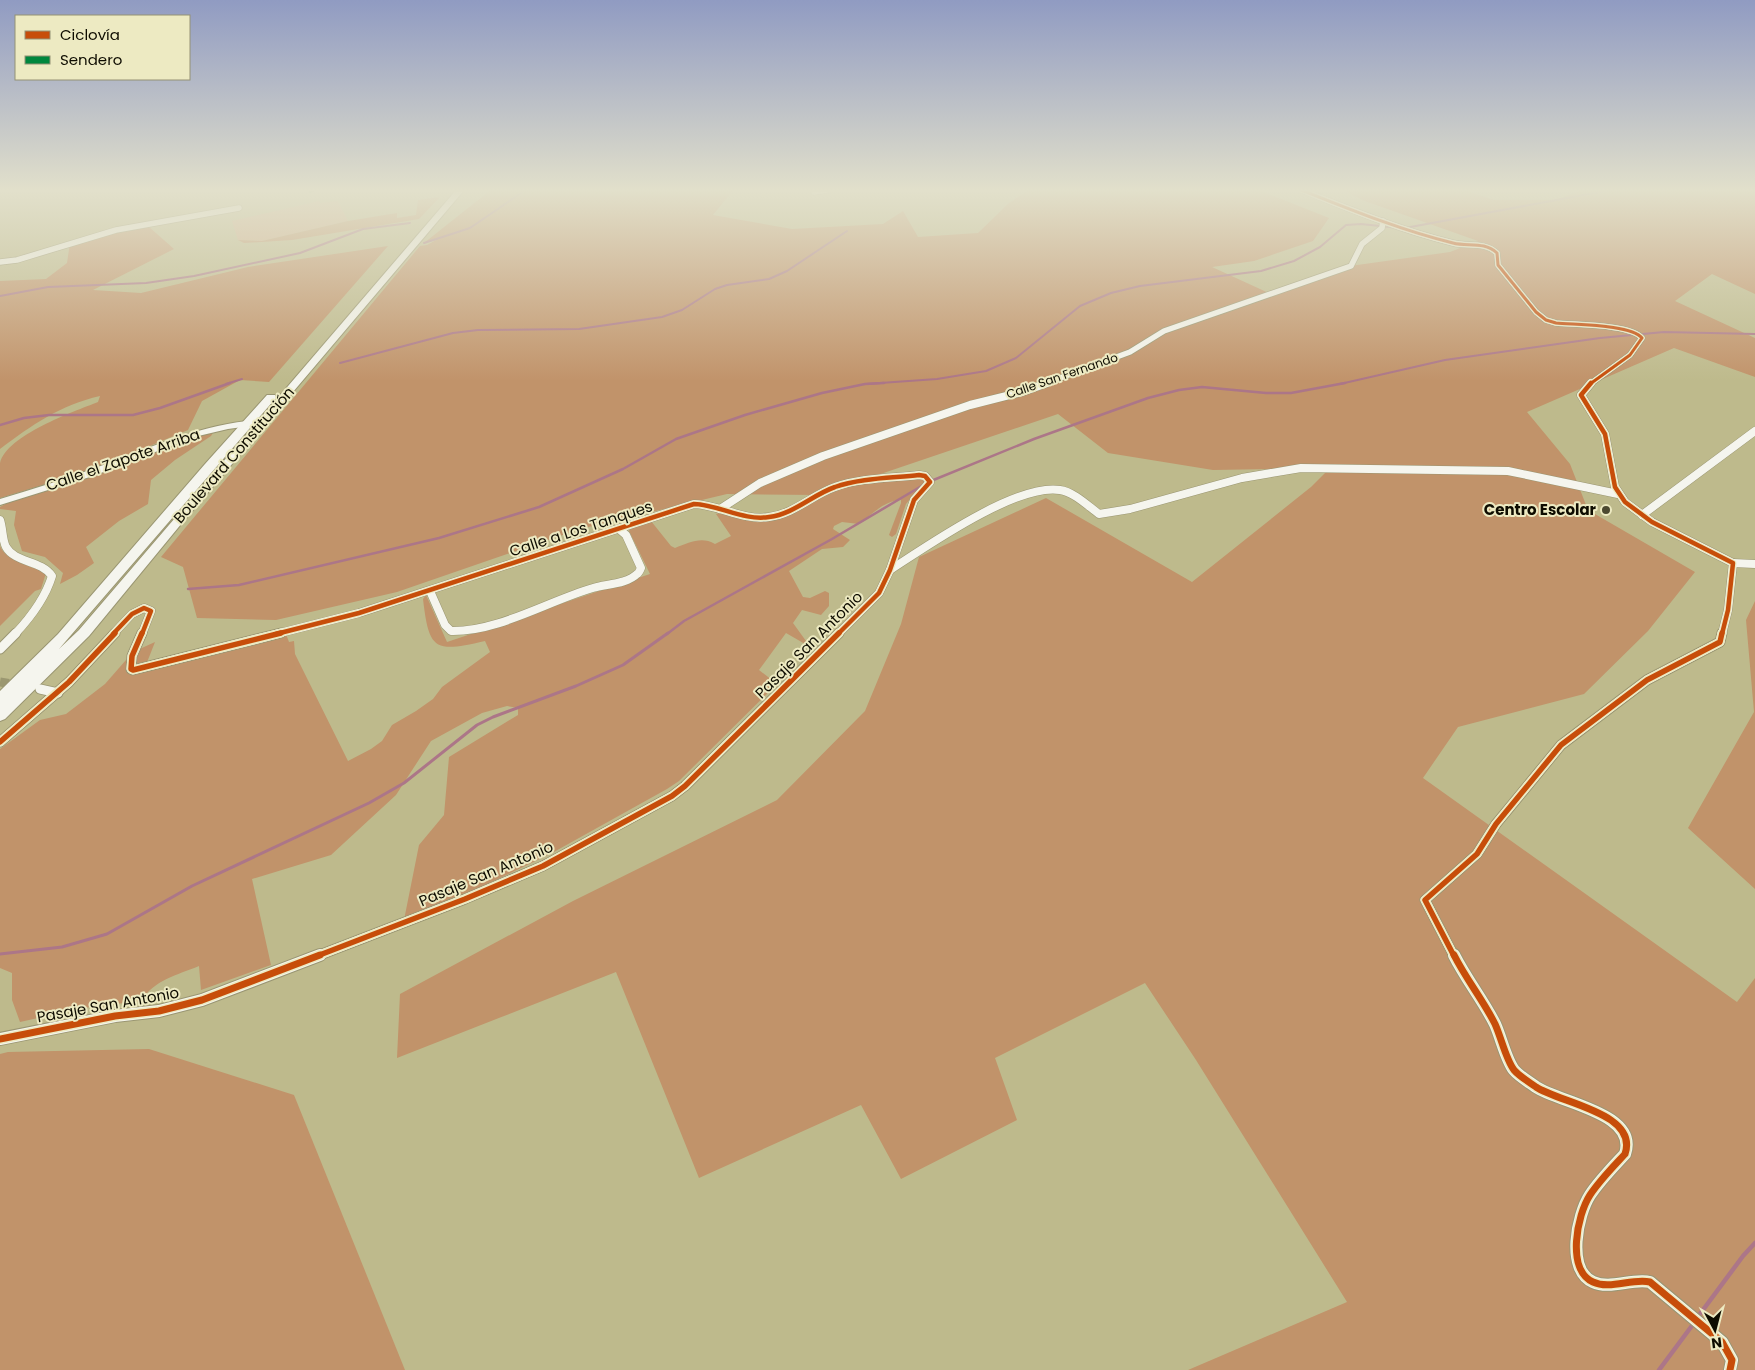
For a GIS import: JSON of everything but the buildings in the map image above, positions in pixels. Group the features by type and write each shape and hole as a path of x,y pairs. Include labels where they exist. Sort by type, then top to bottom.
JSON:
{"highway":[{"name":"Boulevard Constitución","path":"0,700 37,664 93,604 397,253"},
{"name":"Boulevard Constitución","path":"0,715 84,633 406,253"}],"street":[{"path":"0,262 16,260 40,253"},
{"name":"Calle San Fernando","path":"720,509 760,482 823,456 970,406 1022,392 1130,352 1156,334 1351,266 1354,264 1356,253"},
{"path":"1496,253 1498,265 1536,312 1546,320 1556,323 1625,329 1640,335 1642,338 1638,345 1616,366 1592,382 1581,394 1605,433 1610,448 1610,466 1618,494 1626,504 1642,515 1733,563 1755,564"},
{"name":"Calle el Zapote Arriba","path":"0,502 101,469 180,438 223,425 247,424"},
{"path":"1642,515 1755,431"},
{"path":"890,570 977,515 1034,492 1047,489 1068,492 1099,514 1130,509 1242,478 1302,468 1508,471 1618,494"},
{"name":"Calle a Los Tanques","path":"58,692 132,614 138,610 149,609 152,611 129,666 130,669 140,669 359,613 694,504 702,504 749,518 768,517 789,511 835,486 918,475 925,476 930,482 914,500 890,570"},
{"path":"0,520 3,527 5,545 8,550 14,555 44,567 52,576 49,587 30,617 0,649"},
{"path":"430,591 446,627 452,631 468,630 521,615 587,590 638,574 641,568 626,535 619,529"},
{"path":"1730,1370 1732,1360 1722,1342 1650,1282 1641,1279 1601,1284 1585,1278 1581,1272 1576,1244 1586,1202 1598,1184 1625,1154 1628,1148 1625,1132 1616,1122 1528,1083 1514,1070 1494,1023 1453,953 1425,900 1477,854 1496,824 1561,745 1612,709 1647,680 1710,650 1720,642 1728,610 1733,563"},
{"name":"Pasaje San Antonio","path":"0,1039 115,1016 160,1011 202,1000 466,899 542,866 672,796 685,786 869,604 879,593 890,570"},
{"path":"40,689 58,692"},
{"path":"0,742 58,692"}],"shaded area":[{"path":"69,253 166,253 93,290 141,293 248,267 342,253 382,253 269,382 240,380 202,401 188,430 95,469 0,498 0,463 5,453 27,434 58,418 98,402 100,396 59,410 35,424 0,449 0,281 46,279 67,263"},
{"path":"414,253 1278,253 1254,261 1212,267 1275,296 1343,267 1443,253 1755,253 1755,294 1712,274 1675,301 1755,338 1755,377 1674,348 1527,412 1570,464 1588,510 1695,572 1648,631 1584,694 1458,727 1423,778 1737,1002 1755,978 1755,1370 1188,1370 1347,1302 1196,1060 1145,983 995,1058 1017,1120 901,1179 861,1105 699,1178 616,972 397,1058 400,994 573,901 777,800 865,711 901,624 919,557 1046,498 1192,582 1311,487 1330,468 1213,470 1108,453 1058,414 848,485 916,478 925,481 906,504 896,534 892,537 889,535 901,500 889,502 859,524 842,522 834,526 833,529 850,540 843,547 822,549 789,571 803,597 810,598 825,591 829,593 829,606 821,615 802,610 793,623 806,641 805,644 786,633 759,670 777,684 679,781 667,789 552,853 403,925 419,845 444,815 449,757 518,715 518,708 507,706 482,713 431,741 396,795 331,855 252,879 271,965 201,990 199,966 159,983 141,1001 83,1008 20,1022 12,1000 12,973 0,968 0,749 40,720 66,714 105,684 133,652 155,642 144,670 286,634 289,642 294,641 295,654 348,761 382,741 392,725 433,699 442,687 490,652 485,641 455,647 437,644 428,629 425,616 423,599 426,595 447,642 650,574 629,531 630,529 651,521 671,546 675,548 700,540 715,544 731,536 716,514 725,513 754,522 763,522 780,517 819,495 727,494 580,529 397,592 276,620 197,618 183,567 161,557"},
{"path":"214,431 211,436 175,460 151,480 148,504 119,521 86,547 94,563 60,584 63,573 45,557 22,551 14,525 16,511 0,509 0,507 9,502 126,464 165,444"},
{"path":"0,546 8,556 46,573 41,589 35,591 0,626"},
{"path":"1755,601 1755,889 1688,828 1754,712 1746,620"},
{"path":"149,1049 294,1095 405,1370 0,1370 0,1054 8,1052"}],"waterway":[{"path":"0,296 48,287 146,283 194,276 300,253"},
{"path":"340,363 453,333 478,330 579,329 662,317 682,310 715,289 727,285 769,279 787,271 814,253"},
{"path":"869,384 937,379 986,371 1016,358 1080,306 1111,293 1140,286 1261,271 1294,261 1309,253"},
{"path":"1342,384 1445,360 1600,338 1664,332 1755,334"},
{"path":"226,384 242,379"},
{"path":"0,425 24,418 49,415 133,415 160,408 230,383"},
{"path":"869,384 884,383"},
{"path":"188,589 239,585 439,538 539,507 623,469 676,439 745,415 822,393 869,384"},
{"path":"931,481 1034,439 1148,398 1179,390 1202,387 1266,393 1291,393 1342,384"},
{"path":"667,634 684,621 832,539 925,484"},
{"path":"0,954 62,947 107,934 192,886 369,803 404,783 477,725 493,717 576,686 623,665 668,633"},
{"path":"1697,1318 1743,1256 1755,1243"},
{"path":"1659,1370 1694,1323"}],"tunnel":[{"path":"0,682 18,685"}],"cycle path":[{"path":"1497,253 1498,265 1536,312 1546,320 1556,323 1625,329 1640,335 1642,338 1630,355 1593,381 1581,395 1605,434 1615,487 1625,502 1652,522 1733,563 1728,610 1720,642 1647,680 1561,745 1496,824 1477,854 1425,900 1457,961 1494,1023 1514,1070 1537,1088 1606,1117 1624,1132 1627,1142 1625,1154 1594,1189 1583,1211 1577,1233 1576,1246 1580,1269 1594,1283 1608,1284 1636,1280 1650,1282 1722,1342 1732,1360 1730,1370"},
{"path":"0,742 69,682 132,614 144,608 151,611 132,656 131,669 133,670 359,613 694,504 713,506 749,517 770,517 789,511 825,491 844,484 919,475 925,476 930,482 914,500 890,570 879,593 685,786 672,796 543,866 465,899 202,1000 159,1011 115,1016 0,1039"}],"place":[{"name":"Centro Escolar","path":"1606,510"}]}
